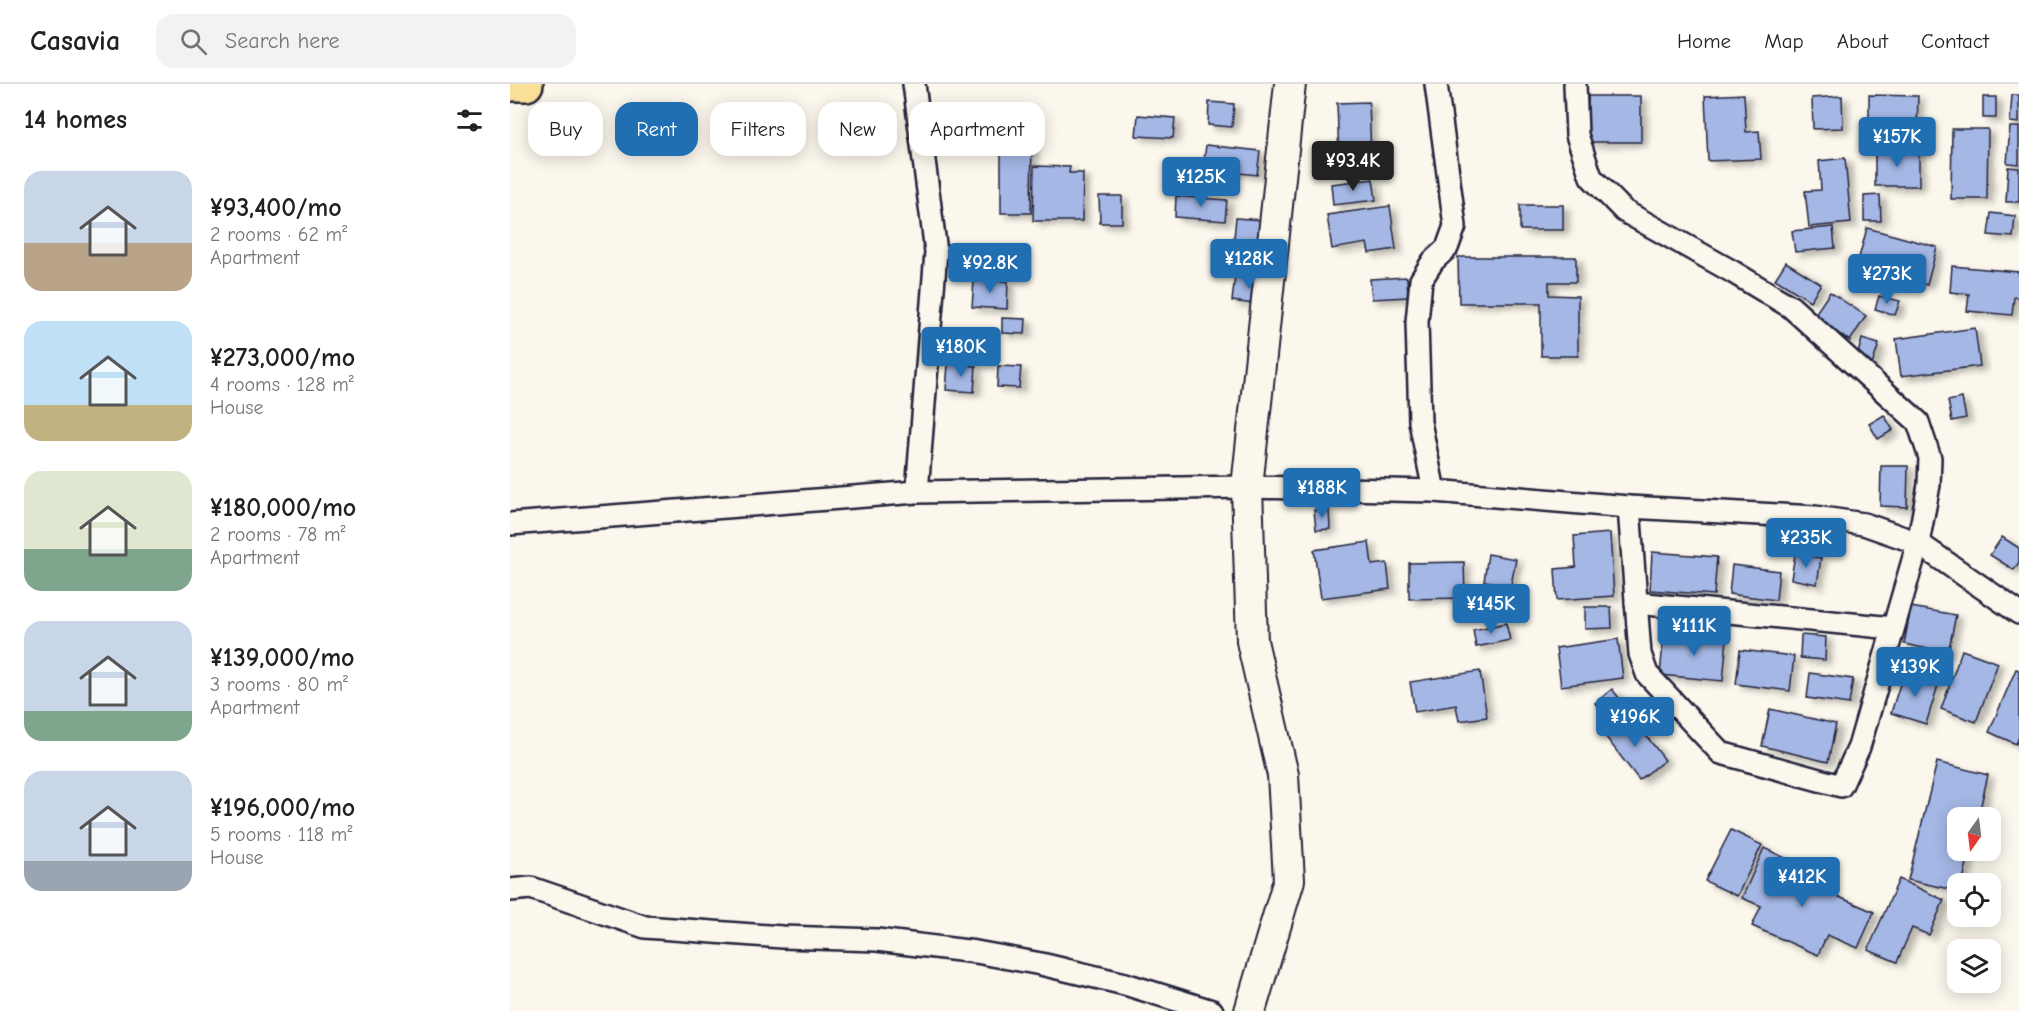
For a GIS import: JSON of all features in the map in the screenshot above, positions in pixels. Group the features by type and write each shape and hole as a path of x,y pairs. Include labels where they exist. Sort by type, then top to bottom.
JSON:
{"main road":[{"path":"510,84 526,84"}],"street":[{"path":"914,84 936,252 916,492"},
{"path":"1250,1011 1289,880 1283,775 1252,641 1247,487 1290,84"},
{"path":"1434,491 1420,422 1417,322 1421,280 1432,261 1447,248 1455,226 1436,84"},
{"path":"1575,84 1577,135 1592,177 1624,211 1791,307 1918,422 1930,459 1929,486 1917,543 1859,747 1841,786 1721,753 1647,674 1640,654 1629,507"},
{"path":"510,524 916,492 1247,487 1434,491 1629,507 1815,517 1864,524 1917,543 2019,613"},
{"path":"1636,603 1893,628"},
{"path":"510,890 531,888 645,927 782,937 877,940 976,951 1125,984 1212,1011"}],"building":[{"path":"1744,94 1746,132 1759,131 1761,159 1708,161 1705,96"},
{"path":"1869,95 1918,96 1917,129 1869,129"},
{"path":"2012,95 2019,95 2019,123 2010,122"},
{"path":"1588,96 1641,96 1641,142 1588,142"},
{"path":"1842,96 1843,128 1813,129 1812,98"},
{"path":"1983,97 1996,97 1996,118 1983,118"},
{"path":"1209,102 1234,104 1232,127 1208,125"},
{"path":"1369,102 1371,156 1339,156 1337,103"},
{"path":"1138,115 1175,118 1173,138 1136,136"},
{"path":"2010,127 2019,127 2019,164 2007,163"},
{"path":"1952,129 1988,129 1987,199 1951,199"},
{"path":"1206,145 1260,151 1257,175 1203,169"},
{"path":"1875,150 1919,150 1919,186 1875,186"},
{"path":"1001,156 1032,156 1031,213 1001,213"},
{"path":"1845,158 1851,223 1809,227 1805,191 1821,190 1819,161"},
{"path":"1034,166 1070,167 1069,173 1083,173 1082,221 1033,221"},
{"path":"2008,167 2019,168 2019,202 2006,202"},
{"path":"1373,179 1376,200 1333,205 1331,184"},
{"path":"1880,195 1881,221 1864,221 1864,196"},
{"path":"1099,196 1122,196 1122,223 1100,223"},
{"path":"1176,196 1227,200 1225,221 1175,217"},
{"path":"1520,205 1563,205 1563,230 1520,230"},
{"path":"1390,206 1396,249 1369,253 1367,243 1332,249 1327,215"},
{"path":"1991,213 2015,216 2013,237 1988,235"},
{"path":"1236,218 1275,221 1272,250 1233,247"},
{"path":"1833,227 1835,248 1795,252 1792,231"},
{"path":"1867,228 1937,247 1927,285 1857,265"},
{"path":"1458,257 1576,257 1576,282 1549,282 1549,295 1578,296 1578,356 1541,356 1541,303 1459,303"},
{"path":"1786,262 1821,284 1810,301 1775,279"},
{"path":"1952,266 2019,272 2019,297 2014,297 2012,315 1967,311 1969,294 1950,292"},
{"path":"1235,275 1266,279 1262,305 1232,301"},
{"path":"1407,277 1408,297 1372,299 1370,279"},
{"path":"974,280 1008,281 1007,309 972,307"},
{"path":"1830,292 1866,316 1850,341 1813,317"},
{"path":"1879,296 1900,301 1895,315 1875,309"},
{"path":"1002,318 1026,319 1025,334 1002,333"},
{"path":"1975,328 1980,366 1901,376 1896,339"},
{"path":"1862,339 1879,344 1872,365 1856,360"},
{"path":"948,364 976,366 974,392 946,390"},
{"path":"998,366 1021,367 1019,388 997,387"},
{"path":"1962,398 1966,418 1952,421 1948,401"},
{"path":"1884,415 1893,430 1878,439 1869,424"},
{"path":"1881,466 1908,466 1907,507 1880,506"},
{"path":"1329,509 1330,529 1316,530 1314,510"},
{"path":"1610,533 1614,596 1557,600 1555,569 1576,567 1574,536"},
{"path":"2002,537 2019,548 2019,562 2014,570 1990,555"},
{"path":"1369,542 1372,565 1387,563 1390,589 1321,598 1314,550"},
{"path":"1652,552 1717,557 1714,595 1650,590"},
{"path":"1488,554 1516,559 1511,585 1484,581"},
{"path":"1795,554 1821,558 1817,584 1791,579"},
{"path":"1464,562 1465,598 1409,599 1409,563"},
{"path":"1732,565 1779,571 1776,600 1729,594"},
{"path":"1585,607 1611,607 1612,628 1585,629"},
{"path":"1911,607 1956,615 1948,653 1904,644"},
{"path":"1506,623 1510,640 1476,647 1473,630"},
{"path":"1664,633 1727,639 1723,681 1660,675"},
{"path":"1801,635 1826,637 1825,660 1800,658"},
{"path":"1618,639 1623,678 1561,686 1556,648"},
{"path":"1740,650 1794,656 1790,691 1736,684"},
{"path":"1897,650 1924,656 1920,670 1894,663"},
{"path":"1962,650 1998,663 1976,722 1941,709"},
{"path":"2016,669 2019,670 2019,737 2016,744 1989,732"},
{"path":"1480,671 1487,717 1459,721 1456,705 1415,712 1410,682"},
{"path":"1904,671 1939,682 1926,724 1891,713"},
{"path":"1810,673 1853,679 1849,704 1807,698"},
{"path":"1612,689 1626,707 1609,721 1595,703"},
{"path":"1770,709 1836,724 1828,762 1762,746"},
{"path":"1631,716 1665,760 1639,780 1605,736"},
{"path":"1937,762 1988,775 1981,807 1947,807 1947,861 1967,861 1965,873 1947,873 1947,889 1908,880"},
{"path":"1731,830 1762,845 1737,896 1705,881"},
{"path":"1764,848 1794,862 1788,875 1874,912 1858,948 1827,935 1818,955 1752,926 1761,906 1742,898"},
{"path":"1899,879 1944,900 1929,935 1912,928 1897,962 1868,950"}]}
